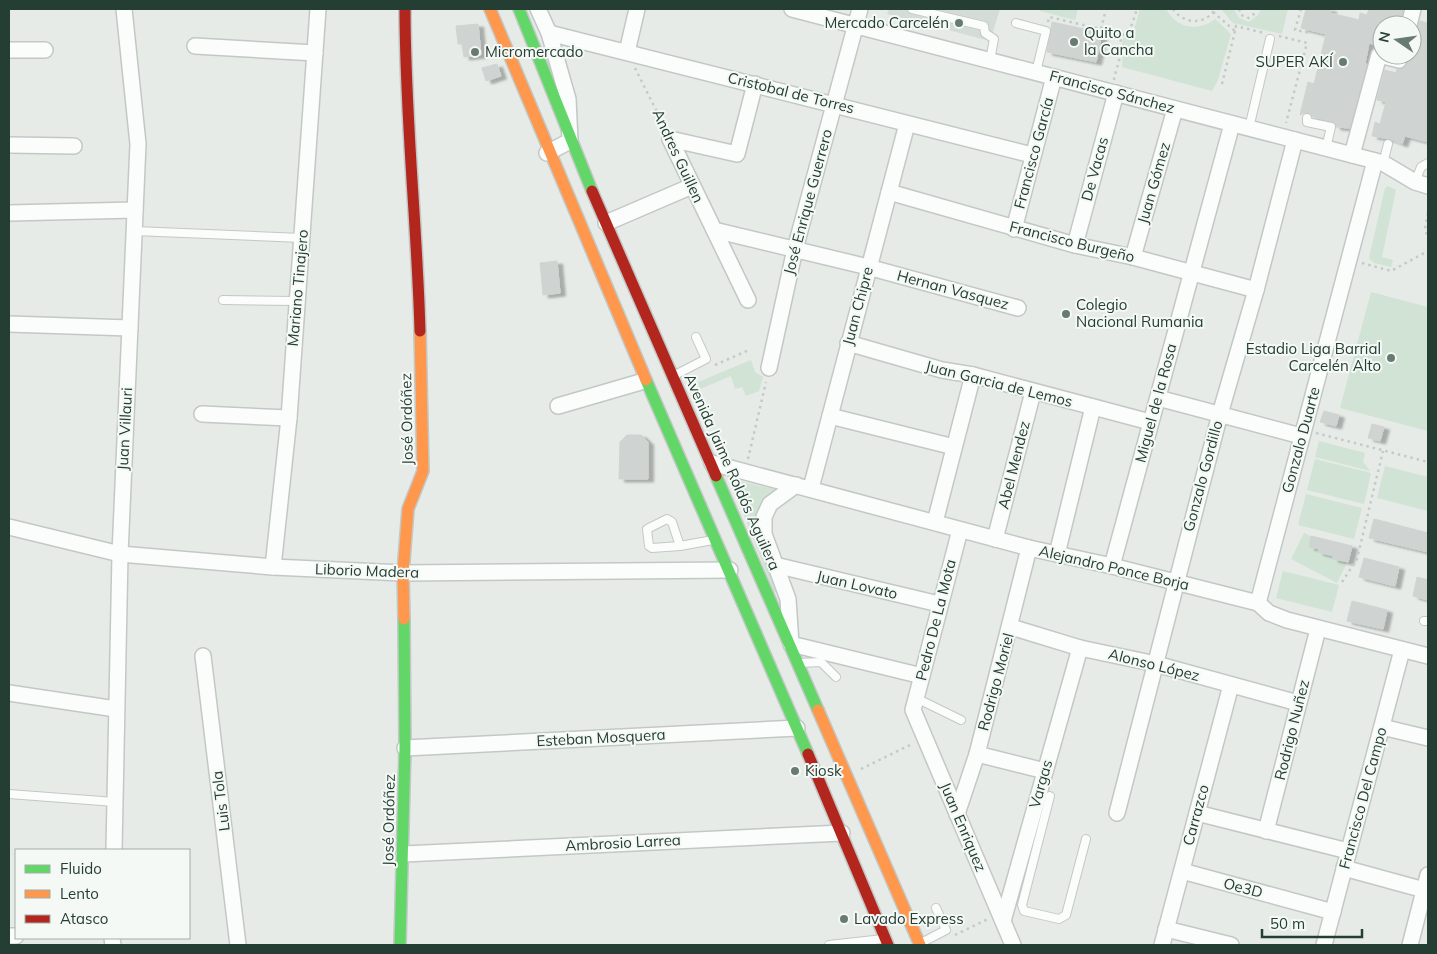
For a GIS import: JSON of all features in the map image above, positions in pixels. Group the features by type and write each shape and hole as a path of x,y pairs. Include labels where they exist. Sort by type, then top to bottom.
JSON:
{"street":[{"name":"Juan Villauri","path":"114,849 120,554 138,144 124,9"},
{"name":"Mariano Tinajero","path":"273,566 289,418 318,9"},
{"name":"José Ordóñez","path":"400,945 404,854 405,748 403,573 408,509 423,471 418,268 406,86 405,9"},
{"path":"490,9 546,152 644,381 730,570 887,942"},
{"name":"Avenida Jaime Roldós Aguilera","path":"519,9 570,141 791,644 918,945"},
{"path":"538,9 549,33 568,99 570,141 546,152"},
{"path":"627,52 637,9"},
{"name":"Francisco Sánchez","path":"792,9 1232,124 1292,134 1326,148 1379,162 1422,184"},
{"name":"José Enrique Guerrero","path":"769,368 795,249 860,9"},
{"name":"Cristobal de Torres","path":"549,33 1032,155"},
{"path":"195,46 315,53"},
{"path":"9,50 45,50"},
{"path":"1352,155 1376,65"},
{"name":"Francisco García","path":"1014,229 1054,77"},
{"path":"670,139 737,154 755,84"},
{"name":"De Vacas","path":"1075,245 1113,93"},
{"name":"Juan Gómez","path":"1134,257 1175,109"},
{"name":"Juan Chipre","path":"804,487 830,416 907,124"},
{"name":"Miguel de la Rosa","path":"1112,566 1232,124"},
{"name":"Gonzalo Gordillo","path":"1117,813 1220,414 1256,290 1292,134"},
{"name":"Andres Guillen","path":"670,139 748,300"},
{"path":"9,145 74,146"},
{"name":"Gonzalo Duarte","path":"1258,603 1349,260 1379,162"},
{"path":"606,223 692,186"},
{"name":"Francisco Burgeño","path":"889,192 1014,229 1075,245 1134,257 1256,290"},
{"path":"9,213 135,210"},
{"name":"Hernan Vasquez","path":"714,230 868,267 1018,308"},
{"path":"591,257 616,245"},
{"path":"9,324 130,328"},
{"name":"Juan Garcia de Lemos","path":"848,343 933,368 973,375 1150,422"},
{"path":"935,522 973,375"},
{"path":"558,406 644,381"},
{"name":"Abel Mendez","path":"995,539 1032,392"},
{"path":"1158,398 1302,433"},
{"path":"1057,554 1093,407"},
{"path":"202,414 289,418"},
{"path":"830,416 954,447"},
{"name":"Alejandro Ponce Borja","path":"712,463 1029,548 1112,566 1258,603 1269,613 1318,629 1428,656"},
{"path":"804,487 770,504 764,517 764,534 788,599 791,644 922,676"},
{"name":"Liborio Madera","path":"9,527 120,554 273,566 403,573 730,570"},
{"name":"Pedro De La Mota","path":"914,704 960,530"},
{"name":"Rodrigo Moriel","path":"957,814 977,754 1029,548"},
{"name":"Juan Lovato","path":"775,565 939,604"},
{"name":"Alonso López","path":"1010,627 1080,648 1156,664 1298,703"},
{"name":"Rodrigo Nuñez","path":"1266,831 1318,629"},
{"name":"Vargas","path":"1001,917 1080,648"},
{"name":"Francisco Del Campo","path":"1324,945 1402,650"},
{"name":"Luis Tola","path":"203,656 238,945"},
{"name":"Carrazco","path":"1162,945 1231,685"},
{"path":"9,693 116,710"},
{"name":"Juan Enriquez","path":"914,704 925,738 1013,945"},
{"path":"1382,727 1428,738"},
{"name":"Esteban Mosquera","path":"405,748 797,728"},
{"path":"977,754 1045,771"},
{"path":"1197,813 1348,851"},
{"name":"Ambrosio Larrea","path":"404,854 842,832"},
{"path":"1344,868 1427,886 1410,945"},
{"name":"Oe3D","path":"1182,871 1333,912"},
{"path":"1166,929 1231,945"}],"lane":[{"path":"912,9 984,26 985,33 994,39 990,60"},
{"path":"1016,23 1046,31 1036,72"},
{"path":"1249,128 1270,39"},
{"path":"1308,118 1307,122 1331,127 1326,148"},
{"path":"1379,162 1388,144"},
{"path":"1422,184 1421,167 1428,163"},
{"path":"135,230 302,238"},
{"path":"223,300 296,301"},
{"path":"674,376 706,359 696,337"},
{"path":"680,546 670,520 647,529 649,546 652,548 680,546 716,540"},
{"path":"799,663 821,662 836,677"},
{"path":"914,704 960,720"},
{"path":"9,794 115,802"},
{"path":"1050,796 1022,905 1024,911 1059,919 1066,915 1086,839"},
{"path":"918,945 946,930 936,908"},
{"path":"829,945 887,942"}],"path":[{"path":"1046,31 1049,17 1101,29 1106,9"},
{"path":"1113,93 1120,55 1120,38 1123,32 1131,27 1137,9"},
{"path":"1173,9 1181,18 1194,22 1207,18 1214,10 1235,31"},
{"path":"1239,9 1241,15 1249,18 1255,13 1256,9"},
{"path":"1301,9 1296,30 1310,34"},
{"path":"1222,84 1236,26 1307,43 1287,117 1292,134"},
{"name":"Andres Guillen","path":"627,52 670,139"},
{"path":"1428,213 1425,229 1428,239"},
{"path":"1349,260 1391,271 1428,251"},
{"path":"746,472 769,368"},
{"path":"1302,433 1383,450 1428,462"},
{"path":"1342,582 1357,559 1383,450"},
{"path":"846,776 925,738"},
{"path":"950,937 1001,917"}],"shaded area":[{"name":"Mercado Carcelén","path":"889,9 1000,9 990,41 887,14"}],"green space":[{"path":"1040,9 1078,9 1075,20 1040,11"},
{"path":"1140,9 1166,9 1176,21 1195,27 1202,26 1215,19 1231,34 1218,80 1212,91 1122,67 1123,41 1128,33 1134,30"},
{"path":"1221,9 1234,9 1239,18 1249,22 1258,15 1261,9 1288,9 1282,34 1233,23"},
{"path":"1388,186 1396,190 1382,257 1393,260 1391,267 1374,263 1369,258 1385,188"},
{"name":"Estadio Liga Barrial Carcelén Alto","path":"1371,292 1428,307 1428,431 1340,408"},
{"path":"751,360 755,372 763,377 759,391 746,396 742,387 735,389 731,376 700,389 698,382"},
{"path":"1319,441 1365,453 1363,462 1370,471 1315,457"},
{"path":"1315,459 1371,473 1364,504 1307,490"},
{"path":"1385,466 1428,477 1428,511 1377,498"},
{"path":"734,480 778,490 766,500 780,590 774,593 732,484"},
{"path":"1306,494 1362,508 1354,539 1298,525"},
{"path":"1304,533 1350,557 1337,583 1291,559"},
{"path":"1283,571 1339,585 1332,612 1276,598"}],"building":[{"path":"1306,9 1331,9 1330,13 1359,20 1360,13 1367,15 1369,9 1403,9 1402,15 1372,15 1372,44 1369,43 1365,64 1367,64 1350,128 1336,127 1333,122 1313,117 1307,112 1300,115 1308,82 1314,84 1326,34 1301,28"},
{"name":"Quito a la Cancha","path":"1052,22 1102,33 1096,62 1047,52"},
{"path":"1422,22 1428,23 1428,142 1405,136 1402,144 1390,139 1372,136 1375,122 1380,124 1386,102 1377,100 1385,70 1396,73 1397,69 1406,65 1422,65"},
{"path":"478,24 481,55 464,57 462,44 458,44 456,26"},
{"path":"497,64 501,76 486,81 482,68"},
{"path":"557,261 560,293 543,295 540,263"},
{"path":"1324,411 1339,415 1336,426 1320,422"},
{"path":"1372,424 1384,427 1380,441 1368,438"},
{"path":"627,435 641,435 648,442 648,479 619,479 620,442"},
{"path":"1374,519 1428,533 1428,552 1369,538"},
{"path":"1311,536 1352,546 1348,562 1333,559 1333,556 1318,552 1319,549 1309,547"},
{"path":"1364,558 1399,567 1395,586 1359,577"},
{"path":"1417,577 1428,580 1428,600 1413,596"},
{"path":"1352,601 1387,610 1383,629 1347,621"}],"traffic: fast":[{"path":"519,9 592,191"},
{"path":"646,380 808,754"},
{"path":"716,476 818,710"},
{"path":"400,945 405,748 404,619"}],"traffic: slow":[{"path":"490,9 646,380"},
{"path":"404,619 403,573 408,509 423,471 420,331"},
{"path":"818,710 920,945"}],"traffic: jam":[{"path":"405,9 407,90 420,331"},
{"path":"592,191 716,476"},
{"path":"808,754 888,945"}],"place":[{"name":"Mercado Carcelén","path":"959,23"},
{"name":"Quito a la Cancha","path":"1074,42"},
{"name":"Micromercado","path":"475,52"},
{"name":"SUPER AKÍ","path":"1343,62"},
{"name":"Colegio Nacional Rumania","path":"1066,314"},
{"name":"Estadio Liga Barrial Carcelén Alto","path":"1391,358"},
{"name":"Kiosk","path":"795,771"},
{"name":"Lavado Express","path":"844,919"}]}
